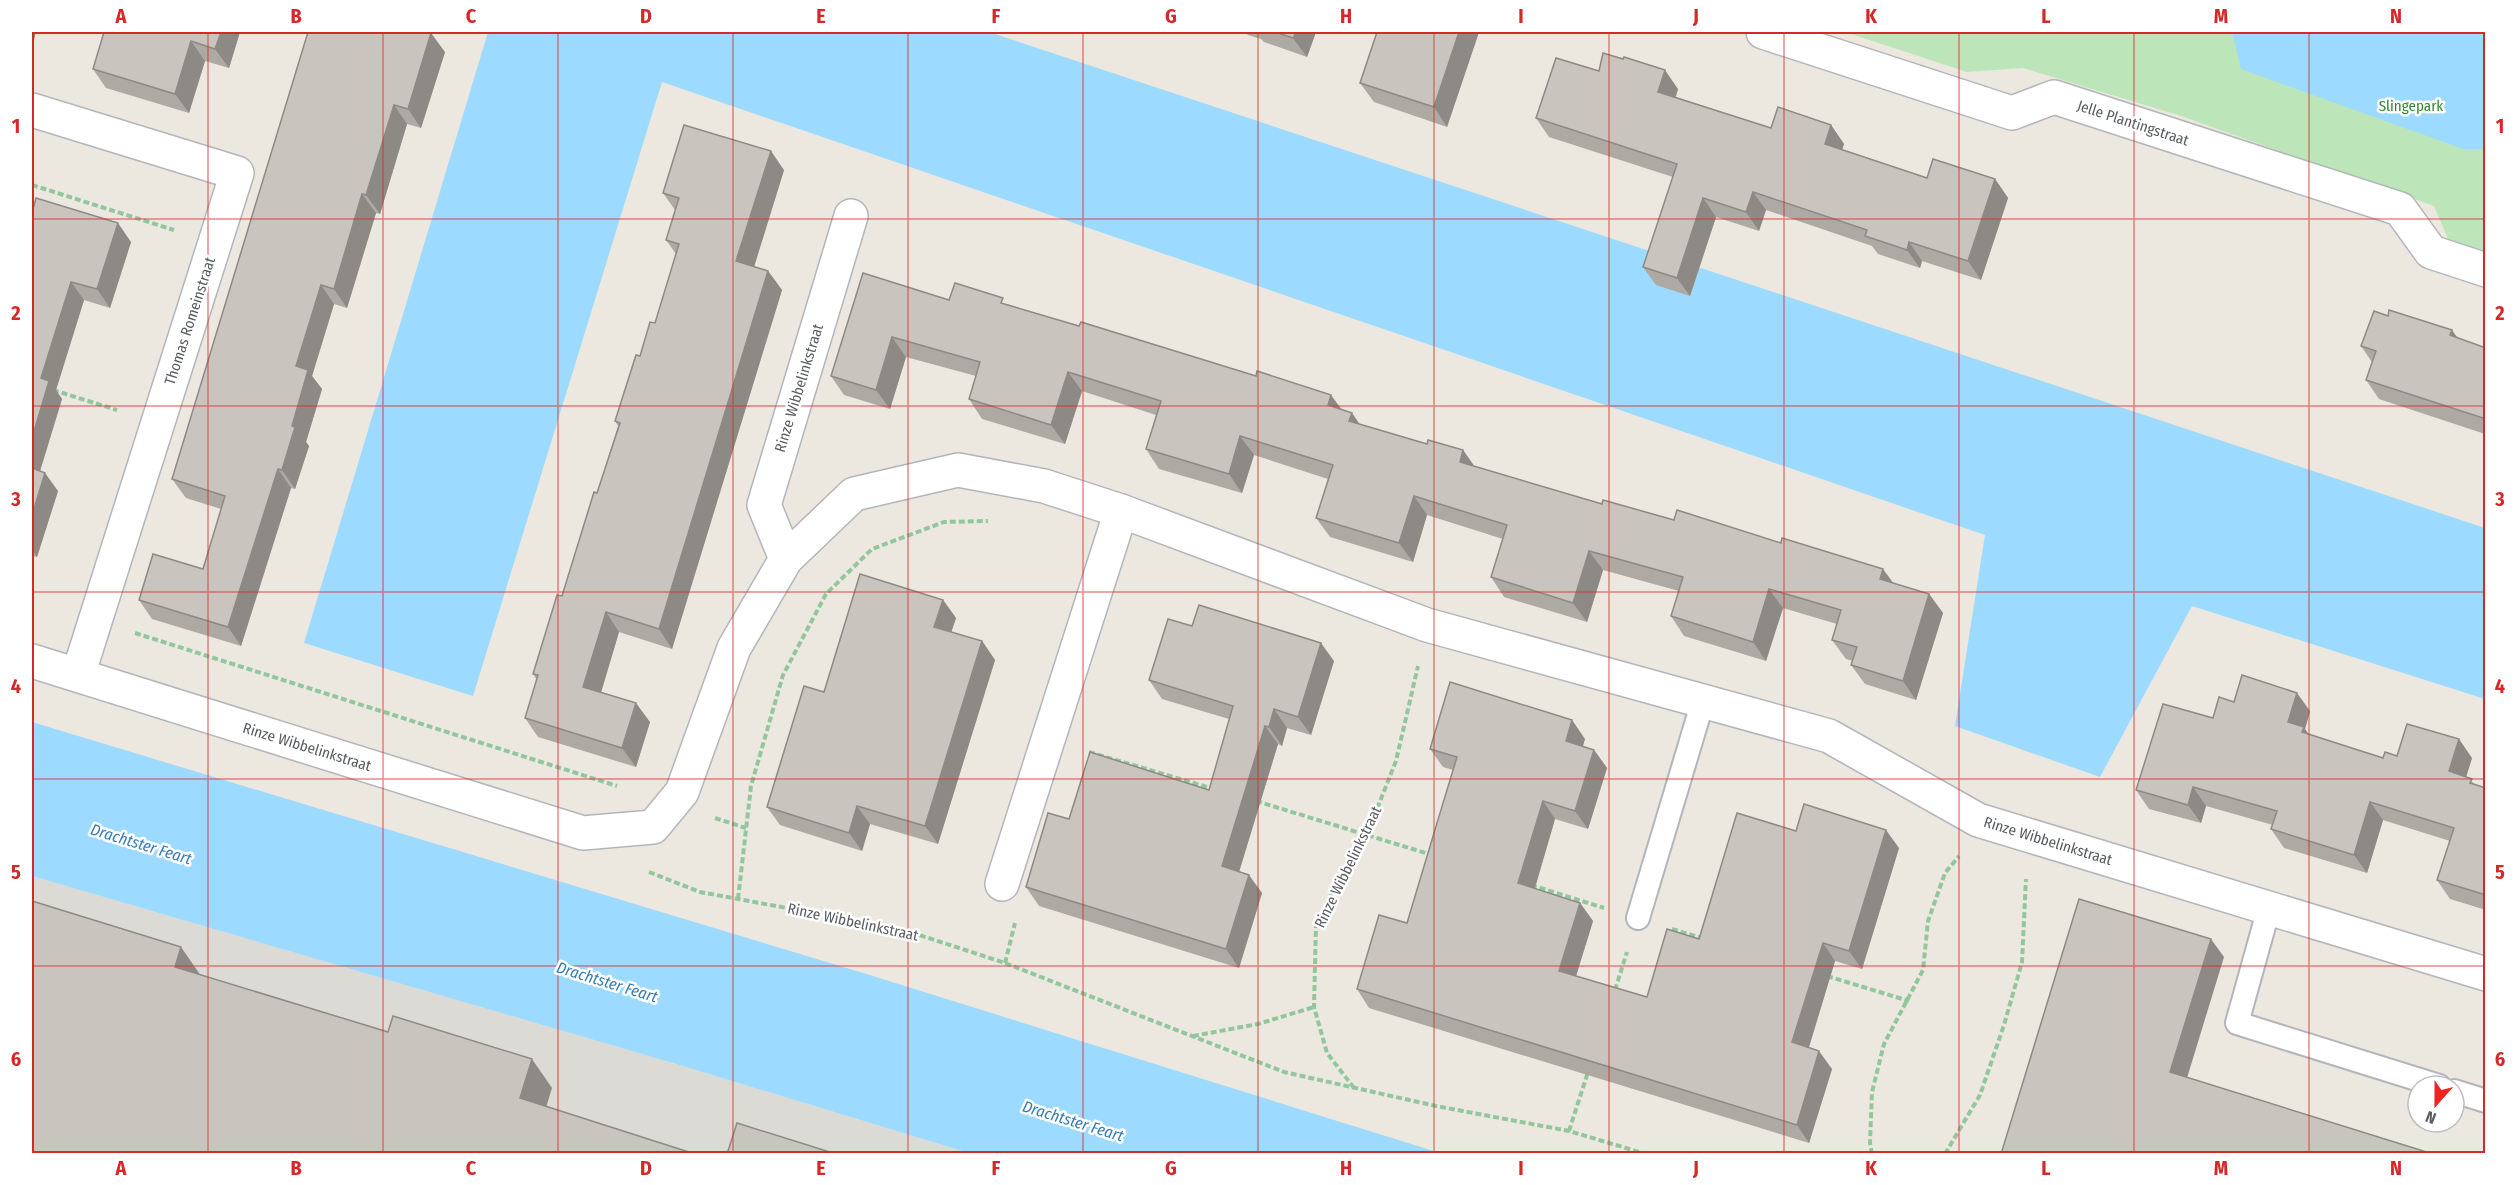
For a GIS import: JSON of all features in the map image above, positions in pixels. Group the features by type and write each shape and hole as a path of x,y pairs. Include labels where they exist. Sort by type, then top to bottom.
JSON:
{"street":[{"name":"Jelle Plantingstraat","path":"1763,32 2012,112 2054,97 2400,209 2432,252 2486,270"},
{"name":"Thomas Romeinstraat","path":"32,110 237,173 78,675"},
{"name":"Rinze Wibbelinkstraat","path":"786,559 764,506 851,216"},
{"name":"Rinze Wibbelinkstraat","path":"32,661 583,833 653,828 682,792 734,648 786,559 854,494 958,470 1044,486 1121,511 1428,625 1829,736 1978,820 2486,974"},
{"path":"1002,884 1121,511"}],"lane":[{"path":"1638,918 1703,701"},
{"path":"2269,908 2237,1023 2406,1076"},
{"path":"2466,1095 2486,1101"}],"path":[{"path":"32,185 215,242"},
{"path":"42,387 158,423"},
{"path":"738,899 751,786 783,675 826,594 872,549 944,522 1000,521"},
{"path":"95,620 746,828"},
{"name":"Rinze Wibbelinkstraat","path":"1355,1088 1327,1053 1314,1007 1316,925 1336,885 1367,834 1396,761 1428,625"},
{"path":"1407,664 1429,670"},
{"path":"1048,740 1219,790"},
{"path":"1253,801 1435,855"},
{"path":"1950,850 1971,858"},
{"path":"1872,1154 1870,1143 1872,1092 1884,1044 1909,1001 1923,970 1928,921 1945,873 1960,855"},
{"name":"Rinze Wibbelinkstraat","path":"643,869 700,892 901,929 1005,963 1284,1072 1569,1131 1646,1154"},
{"path":"1945,1154 1980,1095 2004,1025 2022,962 2026,875 2037,879"},
{"path":"1525,884 1706,939"},
{"path":"1613,997 1638,918"},
{"path":"1819,974 1909,1001"},
{"path":"1192,1036 1258,1024 1314,1007"},
{"path":"1569,1131 1591,1064"}],"shaded area":[{"path":"32,876 673,1063 969,1153 32,1153"}],"green space":[{"name":"Slingepark","path":"1845,32 2485,32 2485,252 2449,241 2434,206 2181,116 2023,68 1967,72"}],"water":[{"path":"488,32 989,32 2485,528 2485,699 2192,606 2100,777 1955,726 1985,535 662,82 473,696 304,643"},
{"path":"2232,32 2485,32 2485,149 2463,149 2241,69"},
{"name":"Drachtster Feart","path":"32,722 873,976 1440,1153 969,1153 673,1063 32,876"}],"building":[{"path":"104,32 221,32 215,49 191,41 175,94 93,69"},
{"path":"308,32 431,33 408,109 394,105 366,195 362,194 334,289 321,285 296,366 308,370 292,426 295,427 282,470 278,469 228,627 139,600 153,554 203,569 225,496 172,479"},
{"path":"1275,32 1296,32 1293,38"},
{"path":"1377,32 1459,32 1434,107 1360,83"},
{"path":"1603,53 1665,70 1658,92 1771,128 1778,107 1831,125 1825,144 1927,178 1933,159 1995,179 1968,261 1909,242 1907,250 1865,236 1867,230 1753,192 1746,212 1703,198 1677,278 1643,267 1677,164 1536,118 1556,58 1599,71"},
{"path":"684,125 771,151 736,261 768,271 659,629 606,612 583,687 636,703 622,748 525,718 538,675 533,674 557,595 562,596 594,492 597,493 620,423 615,421 636,355 640,356 650,322 655,323 679,244 666,240 679,198 663,193"},
{"path":"36,198 118,223 97,289 71,282 41,378 49,381 32,438 32,205 34,206"},
{"path":"863,273 949,300 955,283 1003,298 1001,303 1079,326 1081,322 1256,376 1257,371 1331,395 1328,405 1352,413 1349,421 1427,444 1428,440 1463,450 1460,462 1602,504 1603,500 1674,520 1677,510 1781,543 1782,538 1883,569 1880,579 1929,594 1903,681 1851,665 1857,647 1832,640 1841,610 1769,589 1753,642 1671,616 1683,577 1589,551 1573,603 1491,577 1507,525 1414,496 1399,543 1316,518 1333,465 1240,436 1229,474 1146,449 1161,401 1068,372 1051,425 969,399 980,362 892,337 876,390 831,376"},
{"path":"2389,310 2452,330 2450,335 2486,348 2486,419 2366,380 2376,351 2361,346 2374,311 2388,316"},
{"path":"32,468 45,473 32,515"},
{"path":"860,574 943,600 934,627 982,641 925,826 857,806 849,833 767,807 804,686 824,692"},
{"path":"1199,605 1321,643 1298,717 1274,709 1269,727 1265,726 1222,866 1249,875 1226,949 1026,887 1048,813 1069,819 1090,752 1209,790 1233,706 1149,680 1168,619 1192,626"},
{"path":"2242,675 2297,693 2288,722 2304,727 2302,732 2383,758 2385,752 2397,756 2407,724 2459,739 2449,771 2472,779 2470,783 2486,788 2486,895 2437,880 2454,828 2370,802 2354,855 2271,829 2277,811 2193,787 2188,805 2136,790 2163,704 2213,718 2219,697 2234,702"},
{"path":"1450,682 1572,720 1566,741 1594,750 1575,811 1543,801 1518,883 1580,903 1559,971 1647,997 1667,929 1699,939 1737,813 1796,831 1804,804 1886,830 1849,951 1823,943 1792,1042 1819,1051 1797,1125 1357,989 1379,915 1407,923 1457,757 1430,749"},
{"path":"2079,899 2211,939 2170,1072 2433,1154 2001,1154"},
{"path":"32,901 181,947 175,967 388,1032 393,1016 532,1059 520,1098 695,1154 32,1154"},
{"path":"737,1123 836,1154 727,1154"}]}
